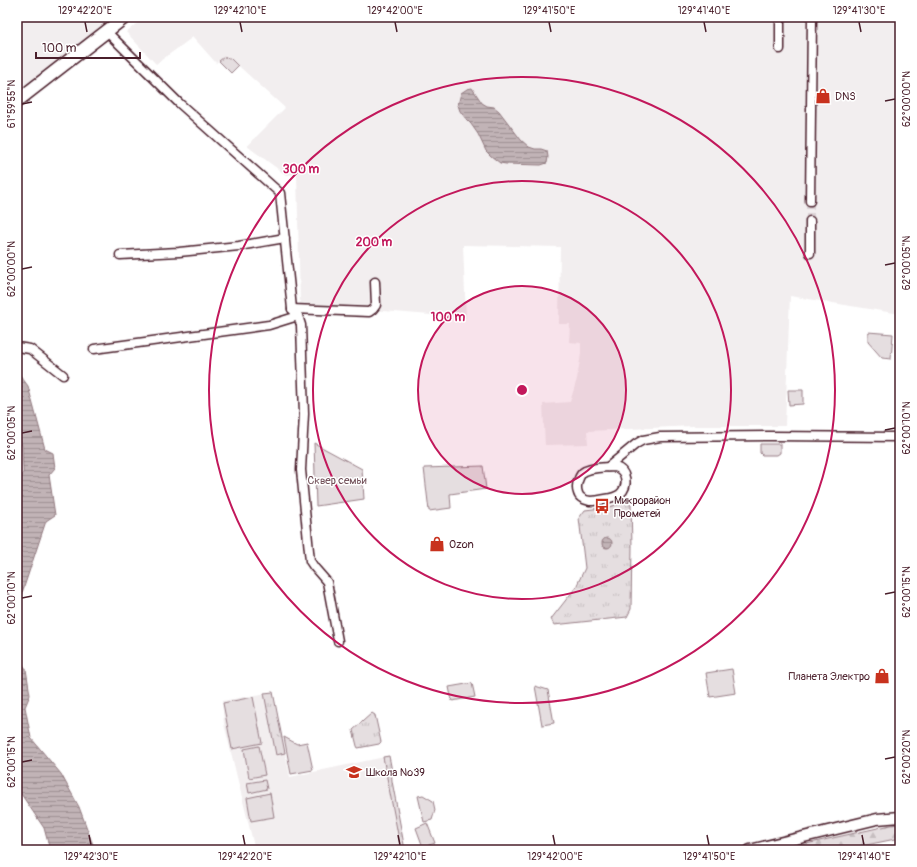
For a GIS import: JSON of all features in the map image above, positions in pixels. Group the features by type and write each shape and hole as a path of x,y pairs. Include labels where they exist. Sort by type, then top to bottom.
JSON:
{"main road":[{"path":"17,101 125,17"}],"street":[{"path":"780,49 780,22 782,17"},
{"path":"810,201 812,17"},
{"path":"106,31 179,103 280,193 291,299 295,313 301,325 304,414 301,470 310,561 327,582 338,641"},
{"path":"810,220 810,253"},
{"path":"120,255 178,252 239,246 285,238"},
{"path":"94,349 269,325 295,313 369,312 374,309 376,305 375,282"},
{"path":"17,347 30,349 63,375"},
{"path":"608,467 636,444 644,440 660,437 900,437"},
{"path":"624,474 620,468 615,467 584,471 578,480 577,493 582,498 591,501 619,495 625,486 624,466 632,448"},
{"path":"750,850 870,821 900,817"}],"shaded area":[{"path":"17,17 115,17 17,94"},
{"path":"145,17 900,17 900,314 790,296 785,426 693,426 587,431 588,444 545,445 543,404 570,402 577,379 581,354 581,343 569,342 570,324 559,324 560,247 463,245 466,318 300,304 297,174 286,175 247,146 285,108 230,58 224,57 216,63 193,37 156,64 126,32"},
{"path":"472,88 482,103 487,106 494,107 499,111 521,140 529,147 547,151 547,163 541,165 500,163 486,151 478,134 460,111 458,105 461,93"},
{"path":"17,371 28,386 45,449 53,453 55,468 49,475 55,515 46,521 17,608 17,495 23,472 22,446 17,426"},
{"path":"605,538 609,538 611,539 611,547 605,548 602,545 602,541"},
{"path":"17,656 26,669 30,695 25,707 31,738 61,774 79,807 95,850 50,850 44,828 17,788"},
{"name":"Школа №39","path":"273,692 290,777 389,756 392,781 405,850 255,850 224,724 222,701"}],"green space":[{"path":"224,57 230,58 238,66 231,73 219,61"},
{"path":"868,332 893,334 891,359 882,358 868,342"},
{"path":"788,390 803,390 803,404 789,405"},
{"name":"Сквер семьи","path":"314,443 362,469 364,499 316,506"},
{"path":"760,444 780,444 780,453 777,455 762,455 760,453"},
{"path":"483,466 486,489 450,494 451,508 429,511 424,468"},
{"path":"626,502 631,505 632,546 631,609 627,617 554,625 551,619 576,587 585,568 579,518 585,510 609,507"},
{"path":"732,669 736,693 710,697 706,673"},
{"path":"472,683 475,697 452,701 449,687"},
{"path":"535,686 548,690 554,723 542,725"},
{"path":"273,692 285,753 276,755 264,693"},
{"path":"253,697 262,743 232,749 223,703"},
{"path":"372,713 375,715 381,742 379,744 358,748 353,730"},
{"path":"284,737 297,744 307,742 313,770 291,774"},
{"path":"259,746 265,775 249,778 244,749"},
{"path":"389,756 392,781 405,850 401,850 383,757"},
{"path":"265,780 267,789 249,793 247,783"},
{"path":"270,793 274,817 251,821 247,798"},
{"path":"423,795 433,801 435,810 432,820 424,822 418,796"},
{"path":"427,823 435,843 423,847 416,828"},
{"path":"900,824 900,838 842,850 779,850 891,825"}],"tunnel":[{"path":"810,201 810,221"}],"place":[{"name":"DNS","path":"823,96"},
{"name":"Микрорайон Прометей","path":"602,506"},
{"name":"Ozon","path":"437,544"},
{"name":"Планета Электро","path":"882,676"},
{"name":"Школа №39","path":"354,772"}]}
